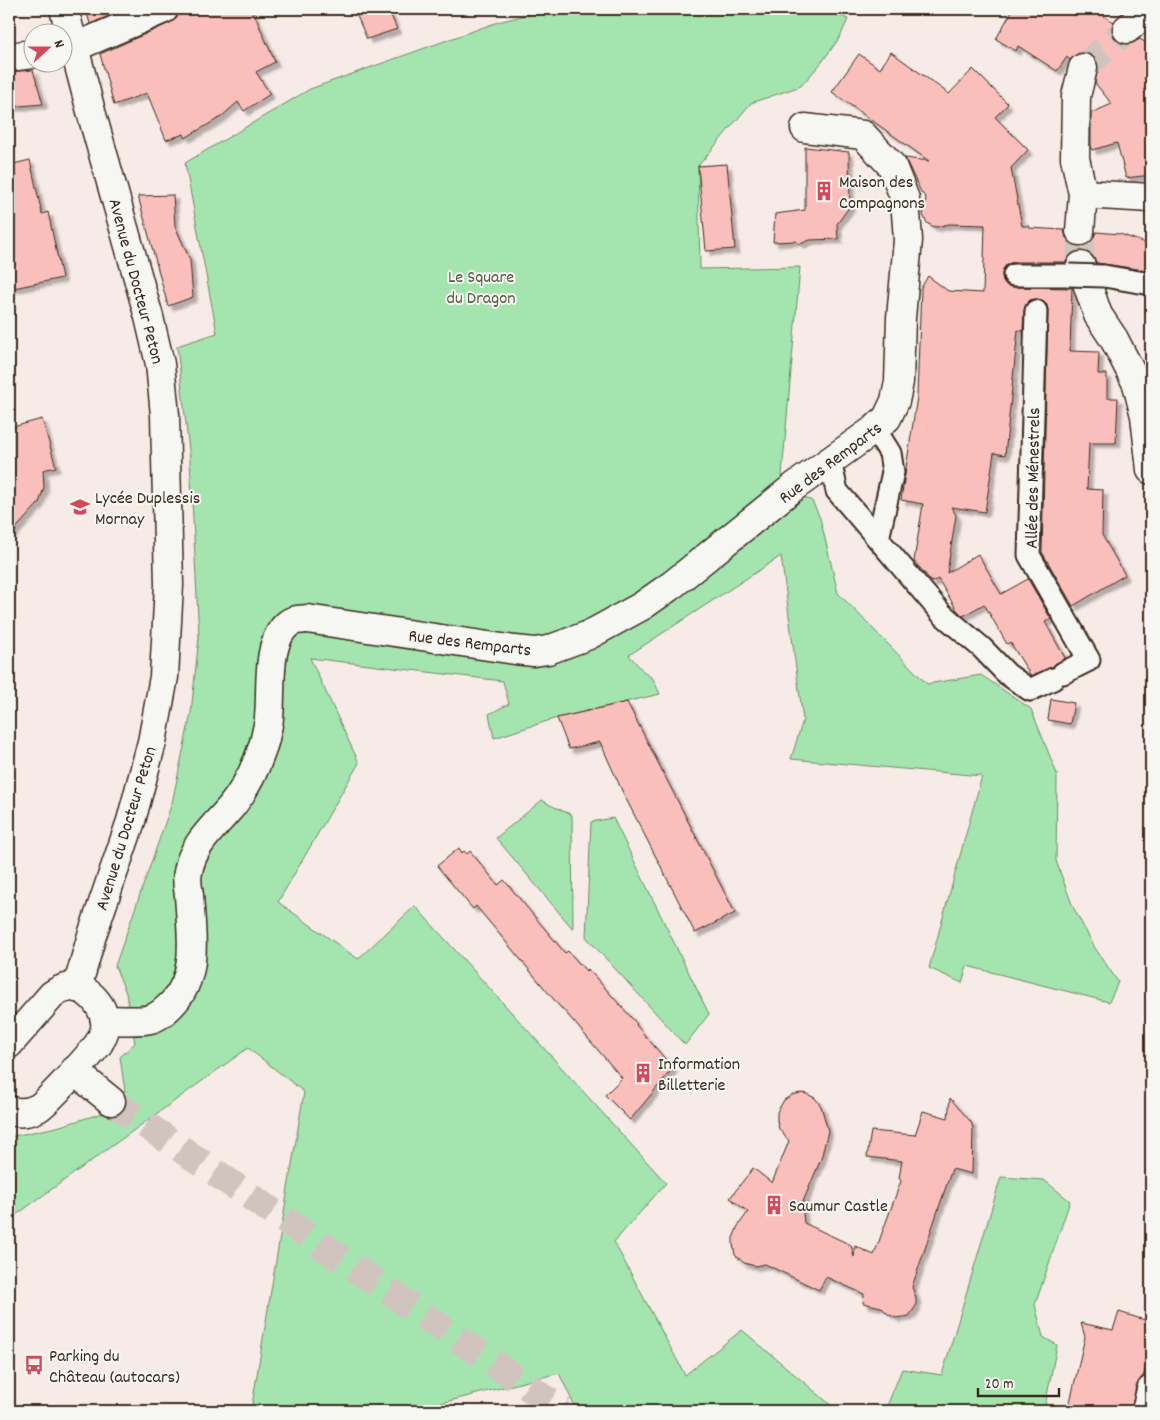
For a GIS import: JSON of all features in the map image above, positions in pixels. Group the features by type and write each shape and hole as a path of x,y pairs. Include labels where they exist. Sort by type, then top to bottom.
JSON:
{"street":[{"name":"Avenue du Docteur Peton","path":"64,9 65,22"},
{"path":"72,46 164,9"},
{"path":"1126,30 1150,9"},
{"path":"9,57 22,55"},
{"name":"Avenue du Docteur Peton","path":"72,61 149,318 160,364 165,415 169,585 164,677 152,742 131,821 92,935 77,988"},
{"path":"1080,231 1083,194 1075,158 1076,96 1083,68"},
{"name":"Rue des Remparts","path":"105,1020 150,1020 164,1012 178,998 185,986 191,967 192,952 187,873 197,846 231,807 256,766 269,718 273,652 276,639 288,624 294,620 307,619 515,650 534,652 548,650 589,635 642,606 672,585 795,486 875,430 887,418 895,401 899,382 901,318 908,240 905,199 892,166 863,135 805,128"},
{"path":"1083,194 1151,198"},
{"path":"1151,284 1085,272 1098,316 1114,340 1137,384 1145,416 1151,470"},
{"name":"Allée des Ménestrels","path":"878,539 942,614 982,648 1007,674 1030,690 1089,660 1029,555 1032,288 1085,272"},
{"path":"875,430 890,453 893,472 878,539"},
{"path":"830,461 837,490 878,539"},
{"path":"9,1044 52,995 67,987 77,988 96,1000 102,1010 105,1020 105,1029 102,1037 41,1107 29,1112 9,1110"},
{"path":"74,1071 111,1101"},
{"path":"1146,1411 1151,1390"}],"green space":[{"name":"Le Square du Dragon","path":"550,9 823,9 848,19 840,37 801,86 751,103 698,166 700,269 800,267 781,486 812,501 820,518 838,593 927,684 981,675 1031,709 1057,774 1056,861 1073,907 1095,948 1118,982 1109,1002 967,966 962,983 929,968 982,776 791,759 803,720 781,556 629,655 653,679 660,694 557,718 494,738 489,714 509,704 503,681 310,658 359,763 278,902 358,959 415,906 666,1183 614,1242 685,1375 742,1330 838,1411 577,1411 559,1373 410,1411 251,1411 304,1092 248,1048 9,1220 9,1137 57,1127 103,1113 125,1091 120,1057 135,1043 126,993 115,966 172,803 191,713 199,637 190,459 177,346 217,333 185,163 310,89 498,22"},
{"path":"542,800 572,815 573,929 496,838"},
{"path":"613,818 709,1014 685,1045 586,937 591,822"},
{"path":"1001,1177 1044,1180 1070,1201 1035,1305 1043,1337 1057,1345 1044,1411 885,1411 902,1369 942,1375"}],"building":[{"path":"86,9 125,9 90,24"},
{"path":"179,9 252,9 275,62 256,72 270,94 244,111 238,102 221,117 185,138 184,134 166,140 147,93 114,105 100,54 170,23 177,18"},
{"path":"354,9 388,9 397,29 367,39"},
{"path":"1013,9 1091,9 1114,22 1112,32 1115,39 1121,44 1130,44 1140,39 1151,46 1151,175 1126,178 1117,143 1092,150 1091,113 1112,104 1095,83 1098,64 1093,56 1087,53 1079,53 1070,60 1067,57 1057,71 1018,46 1016,51 996,39"},
{"path":"891,52 949,94 973,69 1008,104 995,117 1028,150 1011,168 1022,226 1064,230 1066,238 1072,244 1078,246 1087,245 1093,239 1096,232 1120,234 1151,245 1151,271 1097,263 1092,255 1083,251 1075,251 1066,262 1014,262 1007,264 1003,269 1003,281 1007,286 1072,288 1070,351 1099,352 1098,374 1107,374 1107,398 1118,398 1116,443 1089,443 1087,489 1103,490 1102,535 1125,575 1073,606 1042,552 1048,311 1047,305 1042,300 1030,300 1024,310 1023,331 1018,330 1005,455 994,453 985,512 951,507 956,515 947,573 978,554 1001,594 1028,579 1051,619 1045,622 1065,658 1052,667 1031,676 1010,642 1007,644 984,604 963,616 957,610 938,579 932,582 914,561 923,504 901,500 917,397 921,288 928,276 948,291 983,293 985,225 949,224 937,227 927,223 923,215 926,198 921,192 905,158 929,161 832,92 859,54 880,69"},
{"path":"9,72 34,72 43,104 9,107"},
{"name":"Maison des Compagnons","path":"805,147 849,152 850,206 837,224 838,239 810,240 800,244 796,241 773,242 775,214 805,210"},
{"path":"30,160 42,214 48,212 62,278 9,289 9,165"},
{"path":"727,164 735,249 706,251 698,166"},
{"path":"173,195 175,226 190,260 193,297 168,306 138,196"},
{"path":"42,419 56,467 43,470 44,487 39,503 9,536 9,428"},
{"path":"1051,699 1074,703 1070,724 1048,720"},
{"path":"627,702 735,913 695,933 624,795 600,742 569,749 557,718"},
{"path":"459,848 462,853 464,851 467,854 470,851 498,885 504,880 565,953 568,951 586,971 588,969 673,1068 630,1120 605,1095 622,1078 476,906 473,909 437,866"},
{"name":"Saumur Castle","path":"801,1093 815,1098 821,1106 828,1131 821,1159 802,1204 804,1223 851,1245 854,1257 855,1246 874,1255 901,1181 899,1178 902,1161 867,1157 871,1131 915,1135 923,1111 948,1118 950,1098 971,1122 973,1128 972,1174 952,1169 912,1287 916,1298 916,1306 909,1316 896,1318 888,1314 881,1307 863,1303 864,1294 826,1277 819,1290 765,1264 755,1266 744,1263 735,1255 733,1238 738,1226 748,1212 730,1198 753,1168 772,1183 789,1141 779,1129 777,1112 784,1100 792,1095"},
{"path":"1119,1312 1151,1322 1151,1341 1144,1374 1136,1386 1131,1411 1068,1411 1085,1337 1081,1323 1113,1330"}],"tunnel":[{"path":"1083,68 1127,29"},
{"path":"1080,231 1081,266"},
{"path":"111,1101 563,1411"}],"place":[{"name":"Maison des Compagnons","path":"824,191"},
{"name":"Lycée Duplessis Mornay","path":"80,507"},
{"name":"Information Billetterie","path":"643,1073"},
{"name":"Saumur Castle","path":"774,1205"},
{"name":"Parking du Château (autocars)","path":"34,1365"}]}
